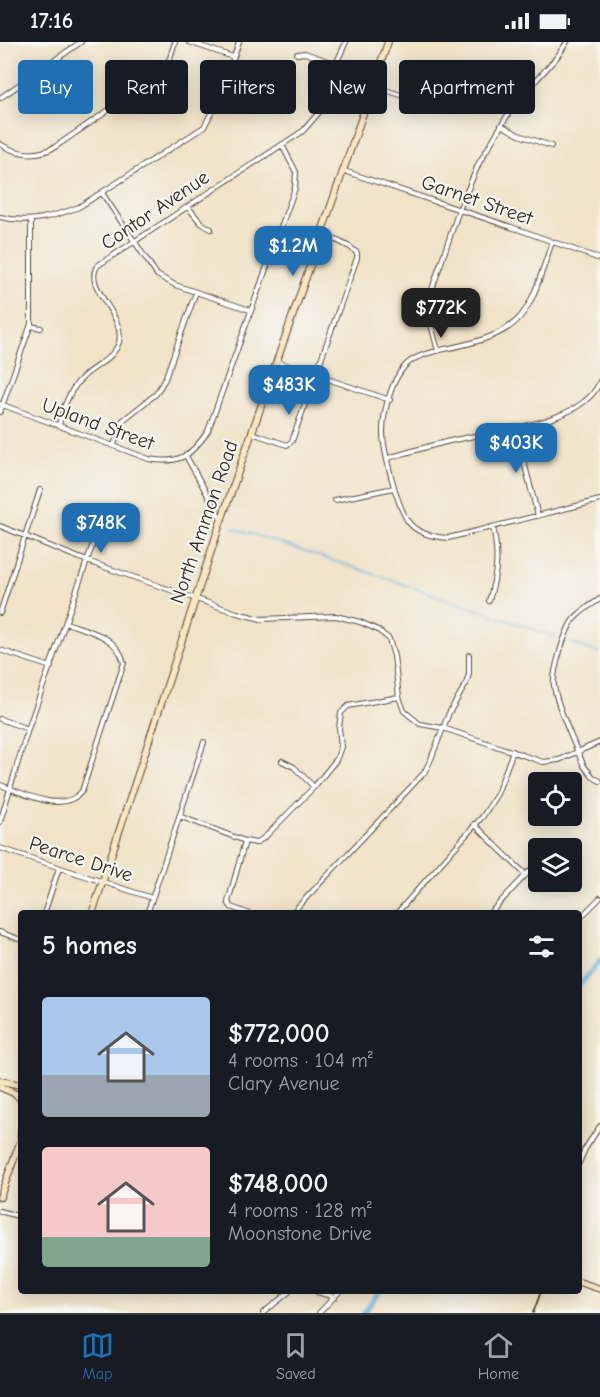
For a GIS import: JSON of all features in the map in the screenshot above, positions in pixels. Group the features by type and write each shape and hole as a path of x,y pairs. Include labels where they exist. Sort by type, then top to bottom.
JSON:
{"main road":[{"name":"North Ammon Road","path":"382,60 388,42"},
{"name":"North Ammon Road","path":"93,910 195,599 363,114"},
{"path":"0,1081 18,1084"},
{"path":"0,1087 18,1096"},
{"path":"0,1197 3,1176 18,1145"},
{"path":"582,1283 600,1289"}],"street":[{"path":"0,98 81,42"},
{"path":"0,144 11,150 30,154 41,153 55,147 161,74 170,58 175,42"},
{"path":"189,42 233,57"},
{"path":"232,60 239,42"},
{"name":"Contor Avenue","path":"337,60 346,42"},
{"path":"438,351 428,313 428,301 470,181 513,106 567,42"},
{"path":"297,54 305,53 327,60"},
{"path":"0,216 31,221 79,207 204,127 211,114"},
{"name":"Contor Avenue","path":"59,425 72,388 82,377 111,355 118,342 118,322 93,280 97,266 282,146 303,130 317,114"},
{"path":"501,124 519,135 551,146"},
{"path":"222,520 186,456 197,447 208,431 295,188 296,172 282,146"},
{"name":"Garnet Street","path":"344,171 600,259"},
{"path":"102,193 157,275 175,285 250,310"},
{"path":"188,207 201,223 211,229"},
{"path":"0,412 31,326 31,221"},
{"path":"252,433 287,445 292,441 357,258 357,253 350,247 321,233"},
{"path":"552,242 533,298 519,320 494,336 438,351 412,360 405,366 399,374 384,418 383,434 394,488 403,513 417,530 434,536 448,538 600,500"},
{"path":"114,445 122,421 156,394 165,379 196,292"},
{"path":"31,326 41,328"},
{"path":"277,362 390,400"},
{"path":"388,458 450,441 552,419 569,411 593,394 600,381"},
{"name":"Upland Street","path":"1,404 149,459 162,462 186,456"},
{"path":"515,427 538,516"},
{"path":"334,500 394,488"},
{"path":"0,613 40,490"},
{"path":"0,822 28,729 101,521 105,517"},
{"path":"0,526 87,561 195,599 261,619 336,616 360,622 378,630 390,639 399,697 404,711 420,724 443,728 543,762 559,760 600,742"},
{"path":"489,601 498,556 493,527"},
{"path":"600,599 588,606 573,620 555,670 554,685 578,752 593,777 600,781"},
{"path":"0,785 50,802 65,803 76,798 82,791 124,663 122,653 116,644 104,637 66,623"},
{"path":"0,651 51,667"},
{"path":"295,910 424,773 449,713 466,684 469,674 469,655"},
{"path":"179,816 256,843 265,837 314,787 336,760 341,747 339,728 341,713 348,706 399,697"},
{"path":"0,719 28,729"},
{"path":"148,910 204,742"},
{"path":"399,910 483,816 497,794 513,751"},
{"path":"282,761 294,767 314,787"},
{"path":"474,824 526,875 493,910"},
{"path":"239,910 231,907 228,902 245,841"},
{"name":"Pearce Drive","path":"0,848 152,898"},
{"path":"45,910 59,868"},
{"path":"582,916 600,898"},
{"path":"0,932 18,939"},
{"path":"582,1156 600,1126"},
{"path":"0,1211 18,1216"},
{"path":"262,1313 286,1294"},
{"path":"324,1294 335,1297"},
{"path":"319,1313 337,1294"}],"waterway":[{"path":"233,528 558,638"},
{"path":"571,643 600,653"},
{"path":"582,982 600,961"},
{"path":"364,1313 378,1294"}],"railway":[{"path":"533,1313 540,1294"}]}
